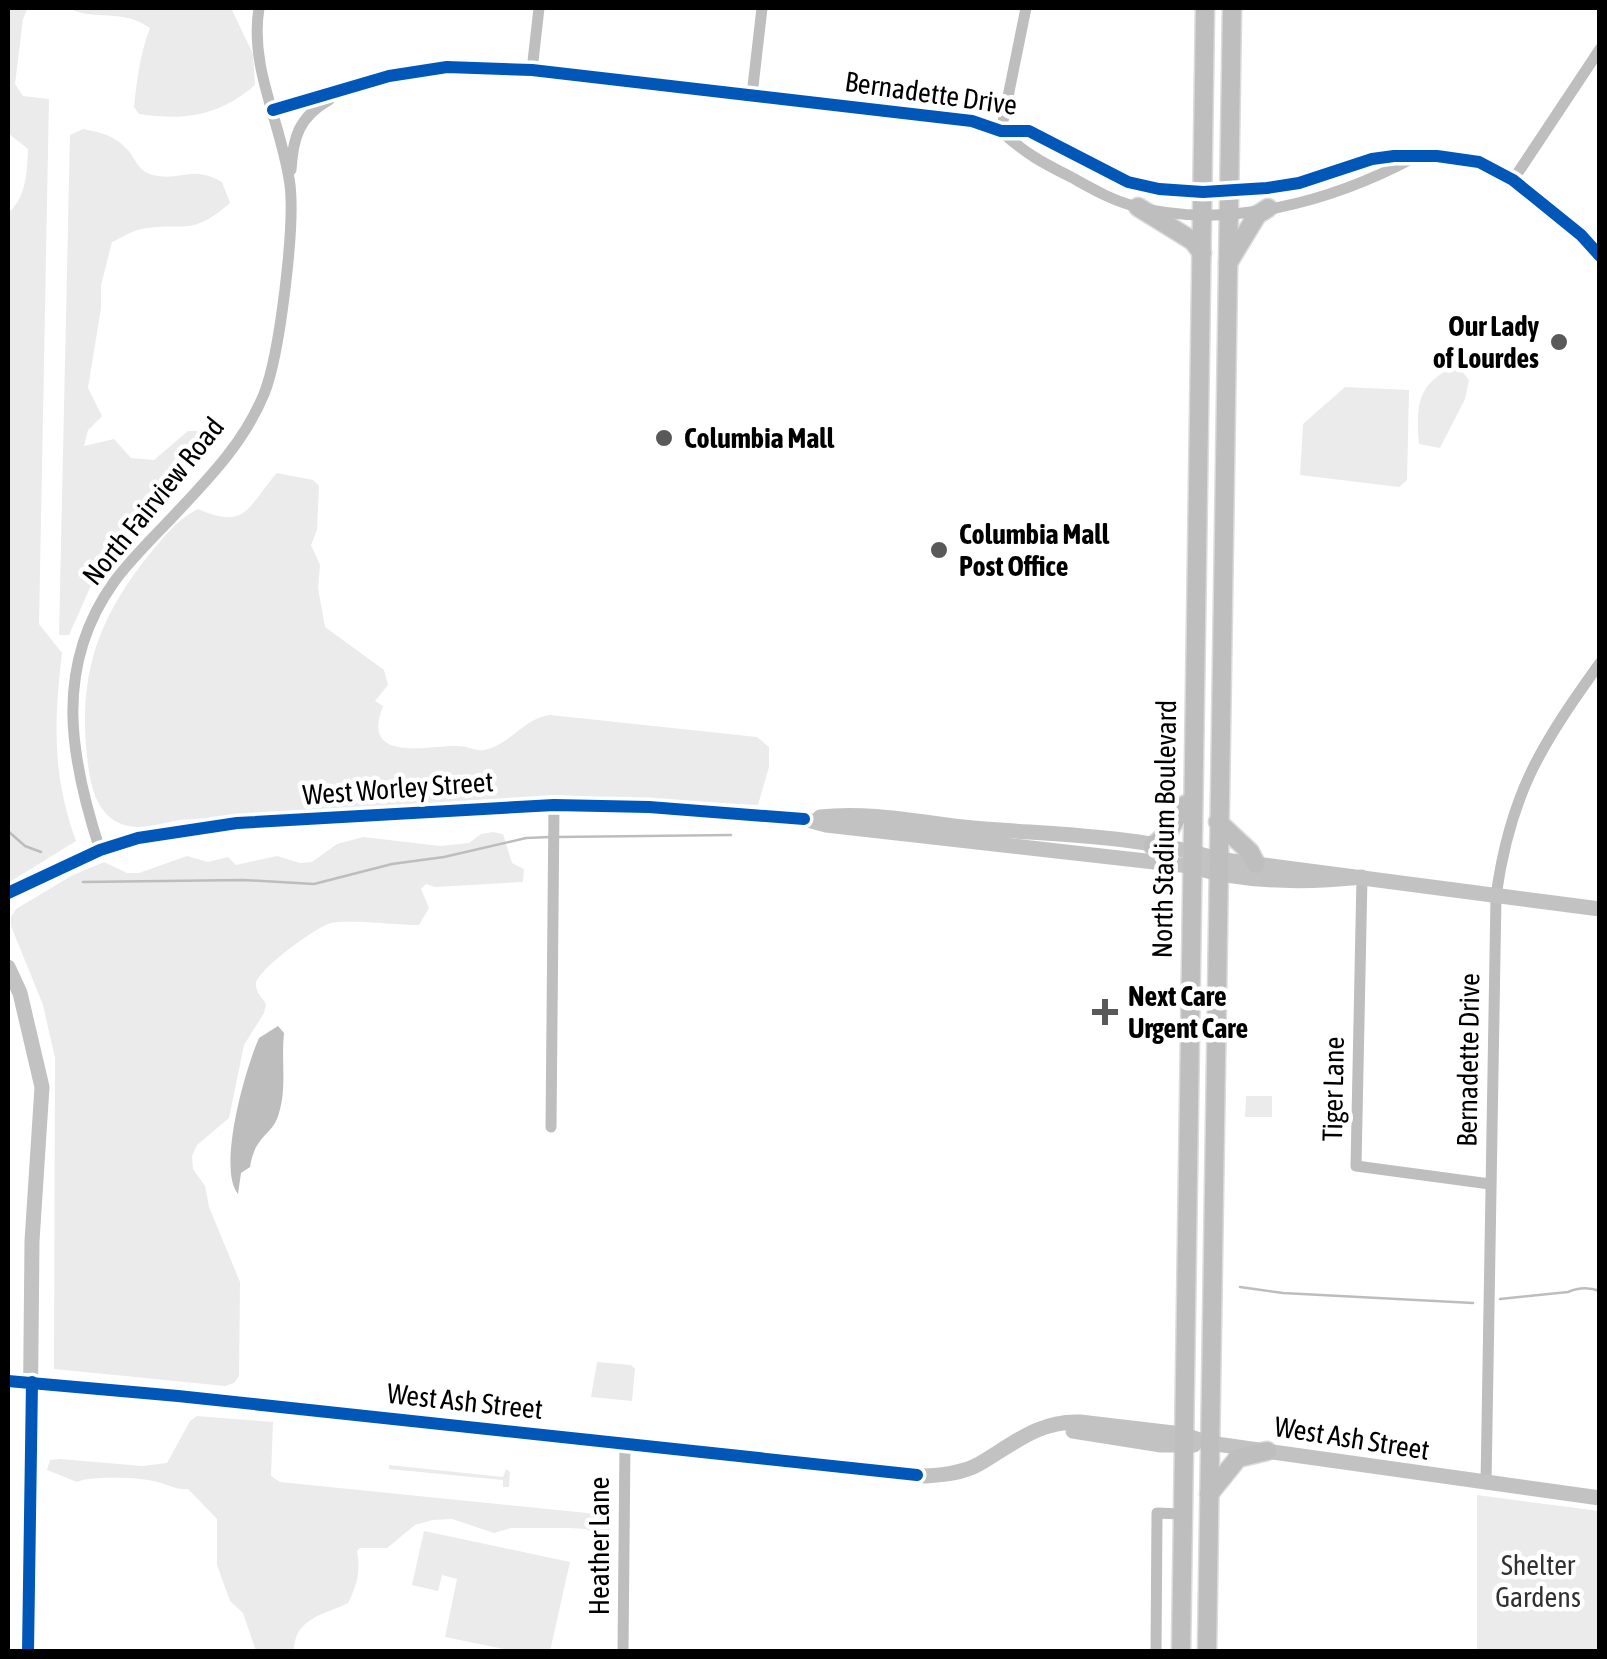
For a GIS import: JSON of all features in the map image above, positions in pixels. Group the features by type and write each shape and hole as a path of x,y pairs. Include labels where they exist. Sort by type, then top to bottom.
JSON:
{"main road":[{"name":"North Stadium Boulevard","path":"1207,1652 1232,8"},
{"name":"North Stadium Boulevard","path":"1181,1652 1204,9"},
{"path":"1138,207 1181,232 1202,253"},
{"path":"1227,264 1258,215 1268,208"},
{"path":"1153,846 1168,834 1184,806 1192,801"},
{"path":"1218,822 1250,852 1256,864"},
{"path":"1209,1494 1238,1458 1266,1451"}],"street":[{"name":"North Fairview Road","path":"100,850 75,762 75,673 96,612 114,583 224,463 264,392 276,341 290,231 290,185 258,60 258,8"},
{"path":"532,70 539,8"},
{"path":"752,95 762,8"},
{"path":"1001,131 1026,8"},
{"path":"1232,28 1243,8"},
{"path":"1513,180 1600,49"},
{"name":"Bernadette Drive","path":"273,110 390,76 447,67 532,70 972,121 1001,131 1029,131 1128,182 1159,189 1229,192 1299,183 1372,159 1418,156 1479,162 1513,180 1581,235 1600,256"},
{"path":"290,185 292,144 303,118 346,90"},
{"name":"Bernadette Drive","path":"1001,131 1023,152 1102,194 1138,207 1203,214 1302,202 1338,191 1418,156"},
{"name":"Bernadette Drive","path":"1486,1484 1496,896 1512,815 1527,777 1563,711 1600,663"},
{"path":"551,1126 554,804"},
{"name":"West Worley Street","path":"8,893 100,850 138,838 238,823 554,804 650,806 804,819 863,816 1153,846 1217,867 1315,882 1362,877"},
{"name":"West Worley Street","path":"804,819 826,825 1190,859"},
{"name":"West Worley Street","path":"1217,867 1256,864 1600,909"},
{"name":"Tiger Lane","path":"1362,877 1356,1166 1490,1184"},
{"path":"8,967 20,993 42,1086 32,1241 28,1652"},
{"name":"West Ash Street","path":"8,1382 942,1476 977,1466 1020,1436 1080,1422 1182,1440 1600,1498"},
{"name":"Heather Lane","path":"623,1652 624,1442"},
{"path":"1156,1652 1158,1512 1181,1514"}],"green space":[{"path":"8,8 28,8 23,19 15,84 23,96 49,99 39,624 62,653 57,748 63,793 76,841 8,883 8,214 22,192 28,149 8,133"},
{"path":"69,8 231,8 253,54 255,85 228,104 201,114 139,114 134,107 136,86 150,28 128,18"},
{"path":"83,129 116,140 148,173 163,177 202,174 222,182 230,203 196,224 141,229 112,242 101,285 88,388 102,416 88,430 84,446 114,439 131,458 154,460 188,431 202,431 186,466 93,581 69,635 59,635 70,135"},
{"path":"1448,370 1461,370 1469,380 1465,399 1440,448 1419,444 1420,401 1437,376"},
{"path":"1345,387 1409,390 1407,480 1399,487 1300,475 1303,424"},
{"path":"277,473 313,480 319,486 317,530 311,545 320,565 318,588 325,627 384,670 388,685 375,701 383,706 378,724 381,737 389,744 484,750 550,715 757,737 769,747 769,767 758,805 553,795 180,820 142,827 126,826 111,819 93,790 85,735 88,679 103,629 130,580 177,524 198,509 237,516"},
{"path":"481,834 503,834 512,863 524,869 523,882 435,887 426,884 421,889 429,908 419,925 331,923 289,949 256,983 266,1004 244,1045 229,1118 197,1145 192,1156 193,1169 205,1186 209,1207 240,1282 239,1376 234,1383 225,1386 54,1369 55,1058 43,1005 11,926 16,909 71,876 104,862 127,873 139,873 187,856 208,862 228,857 236,865 277,856 300,863 312,862 337,844 363,837 440,846 469,843"},
{"path":"1246,1096 1272,1096 1272,1117 1245,1117"},
{"path":"597,1362 631,1365 635,1369 632,1401 591,1397"},
{"path":"197,1416 273,1422 271,1476 280,1482 607,1515 611,1522 608,1564 600,1563 596,1555 597,1536 586,1529 511,1528 494,1533 452,1519 432,1520 415,1525 387,1548 360,1548 357,1578 348,1603 305,1624 295,1640 294,1651 256,1651 243,1613 230,1601 217,1565 217,1519 188,1489 128,1478 77,1482 47,1470 50,1460 60,1459 142,1466 167,1463 190,1421"},
{"path":"389,1465 503,1477 506,1469 510,1472 509,1487 503,1487 503,1480 389,1469"},
{"name":"Shelter Gardens","path":"1477,1495 1599,1511 1599,1651 1477,1651"},
{"path":"424,1531 570,1562 550,1651 514,1651 445,1637 457,1579 442,1575 438,1591 412,1585"}],"shaded area":[{"path":"278,1026 284,1033 281,1103 276,1121 256,1148 250,1167 241,1173 238,1194 230,1163 235,1118 259,1038"}],"waterway":[{"path":"8,831 25,846 41,852"},
{"path":"558,837 731,835"},
{"path":"83,882 243,880 314,884 392,864 444,857 526,838 550,837"},
{"path":"1240,1287 1283,1293 1473,1303"},
{"path":"1500,1299 1580,1288 1600,1291"}],"cycle path":[{"path":"273,110 389,76 447,67 532,70 972,121 1001,131 1029,131 1128,182 1159,189 1203,192 1267,188 1299,183 1372,159 1437,156 1479,162 1513,180 1581,235 1600,256"},
{"path":"8,893 100,850 138,838 237,823 554,805 649,807 804,819"},
{"path":"8,1381 917,1475"},
{"path":"28,1652 32,1382"}],"place":[{"name":"Our Lady of Lourdes","path":"1559,342"},
{"name":"Columbia Mall","path":"664,438"},
{"name":"Columbia Mall Post Office","path":"939,550"},
{"name":"Next Care Urgent Care","path":"1105,1012"}]}
